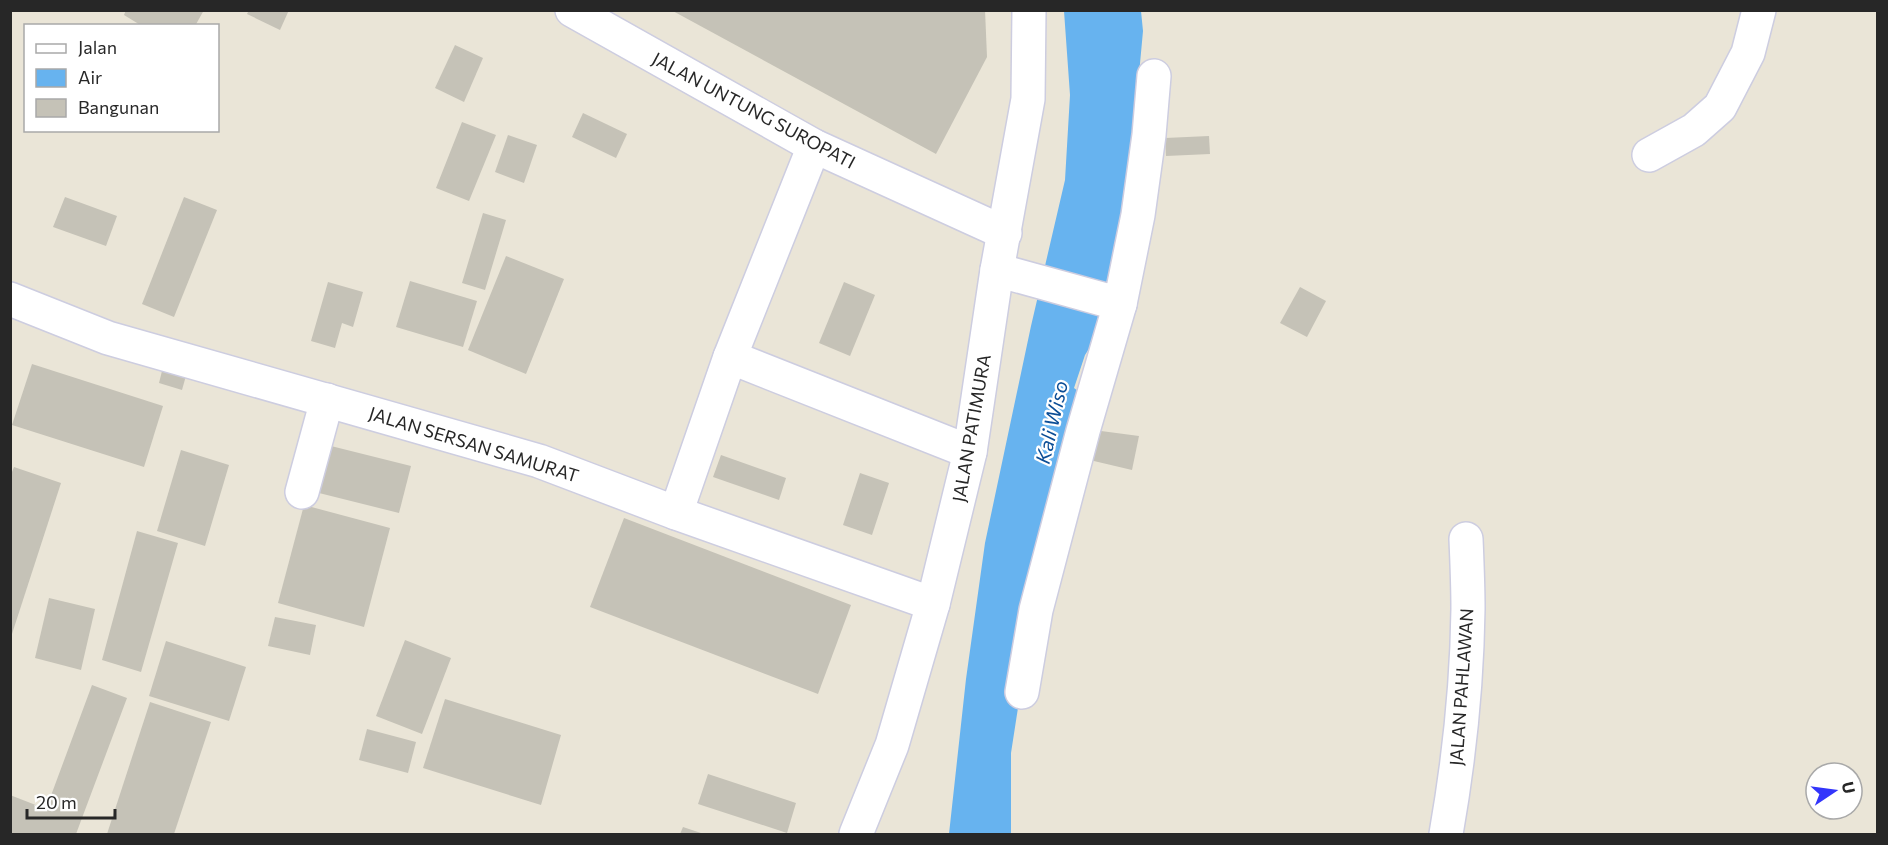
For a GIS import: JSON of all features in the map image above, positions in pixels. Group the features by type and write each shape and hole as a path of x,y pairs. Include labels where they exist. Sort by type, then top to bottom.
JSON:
{"street":[{"name":"JALAN UNTUNG SUROPATI","path":"572,10 814,146 1005,233"},
{"name":"JALAN PATIMURA","path":"856,834 892,745 933,604 970,452 998,270 1028,99 1029,10"},
{"path":"1649,154 1694,130 1720,107 1748,53 1759,10"},
{"path":"1022,692 1036,610 1118,304 1138,215 1154,76"},
{"path":"676,513 730,357 814,146"},
{"path":"998,270 1118,304"},
{"name":"JALAN SERSAN SAMURAT","path":"10,299 108,338 539,461 676,513 933,604"},
{"path":"730,357 970,452"},
{"path":"302,492 327,400"},
{"name":"JALAN PAHLAWAN","path":"1446,834 1454,786 1464,691 1468,610 1466,539"}],"water":[{"name":"Kali Wiso","path":"1064,11 1141,11 1143,31 1125,226 1099,333 1085,355 1074,388 1085,396 1033,611 1011,753 1011,834 949,834 966,679 985,543 1065,180 1070,95"}],"building":[{"path":"126,10 204,10 196,24 139,24 124,15"},
{"path":"249,10 289,10 280,30 247,14"},
{"path":"671,10 985,10 987,57 936,154"},
{"path":"455,45 483,58 464,102 435,88"},
{"path":"583,113 627,134 616,158 572,137"},
{"path":"462,122 496,135 469,201 436,188"},
{"path":"508,135 537,145 524,183 495,172"},
{"path":"1209,136 1210,154 1166,156 1165,138"},
{"path":"65,197 117,216 106,246 53,227"},
{"path":"184,197 217,210 174,317 142,304"},
{"path":"483,213 506,220 485,290 462,283"},
{"path":"506,256 564,279 526,374 468,350"},
{"path":"410,281 477,301 463,347 396,327"},
{"path":"328,282 363,292 353,327 342,323 335,348 311,341"},
{"path":"844,282 875,295 850,356 819,343"},
{"path":"1300,287 1326,301 1307,337 1280,323"},
{"path":"165,359 189,365 182,390 159,383"},
{"path":"32,364 163,406 144,467 12,425"},
{"path":"1086,429 1139,436 1132,470 1077,457"},
{"path":"331,446 411,466 399,513 319,493"},
{"path":"181,450 229,465 205,546 157,531"},
{"path":"721,455 786,478 779,500 713,477"},
{"path":"14,467 61,483 11,637 10,477"},
{"path":"860,473 889,483 872,535 843,525"},
{"path":"304,505 390,528 364,627 278,603"},
{"path":"624,518 851,605 818,694 590,607"},
{"path":"137,531 178,543 141,672 102,660"},
{"path":"49,598 95,609 81,670 35,658"},
{"path":"275,617 316,625 310,655 268,646"},
{"path":"405,640 451,658 422,734 376,716"},
{"path":"166,641 246,667 229,721 149,696"},
{"path":"92,685 127,698 76,834 10,834 10,795 46,809"},
{"path":"445,699 561,735 541,805 423,768"},
{"path":"150,702 211,722 174,834 107,834"},
{"path":"367,729 416,742 408,773 359,760"},
{"path":"708,774 796,803 787,833 698,804"},
{"path":"683,827 704,834 680,834"}]}
